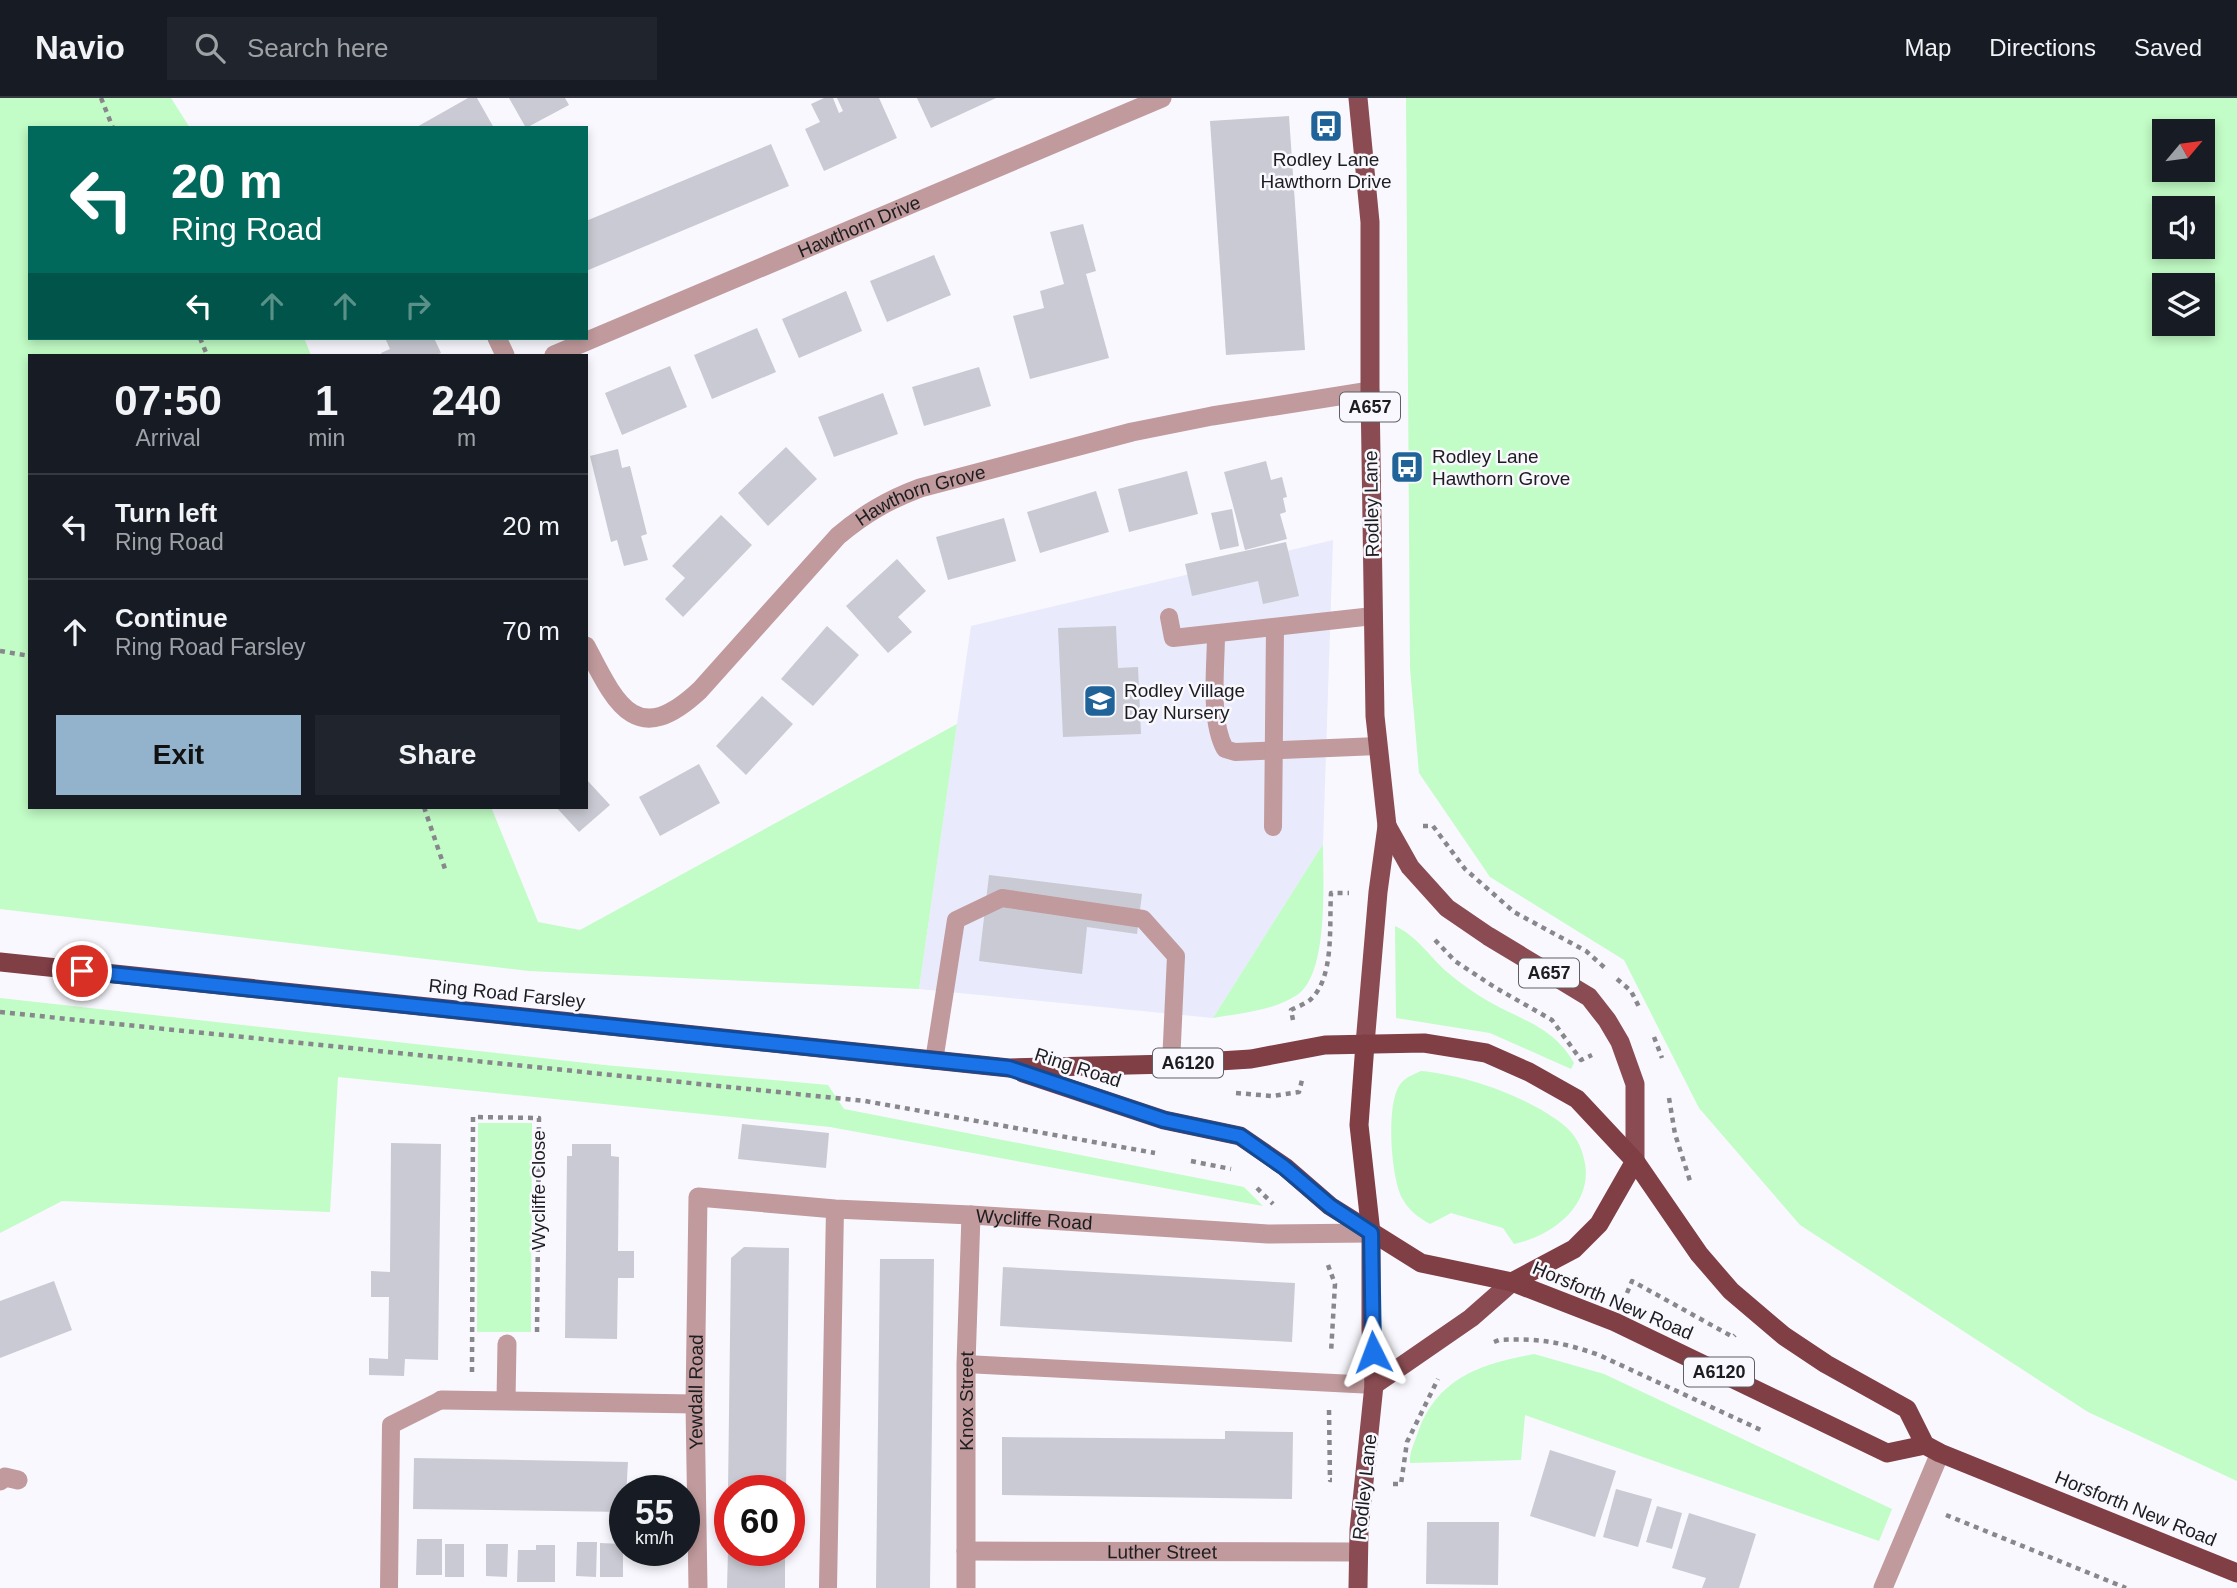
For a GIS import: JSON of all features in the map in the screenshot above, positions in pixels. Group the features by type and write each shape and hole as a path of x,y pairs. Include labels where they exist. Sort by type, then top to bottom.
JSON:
{"highway":[{"name":"Ring Road Farsley","path":"0,962 1009,1068"},
{"name":"A6120","path":"1365,1044 1424,1043 1486,1053 1529,1072 1577,1099 1635,1161 1699,1254 1731,1291 1784,1336 1826,1364 1907,1409 1932,1449"},
{"name":"Ring Road","path":"1009,1068 1251,1059 1325,1045 1365,1044"},
{"path":"1365,1044 1359,1125 1371,1233"},
{"name":"Ring Road","path":"1009,1068 1164,1120 1240,1136 1284,1167 1330,1206 1371,1233"},
{"path":"1512,1282 1574,1249 1599,1224 1635,1161"},
{"name":"A6120","path":"1371,1233 1421,1263 1512,1282"},
{"name":"Horsforth New Road","path":"1512,1282 1615,1322 1887,1453 1932,1449 2237,1573"}],"main road":[{"name":"Rodley Lane","path":"1358,98 1370,222 1373,616 1378,746 1387,826 1378,892 1365,1044"},
{"name":"Rodley Lane","path":"1387,826 1410,867 1447,908 1590,997 1620,1042 1635,1084 1635,1161"},
{"name":"Rodley Lane","path":"1358,1588 1359,1530 1374,1385 1371,1233"},
{"path":"1374,1385 1471,1318 1512,1282"}],"street":[{"name":"Hawthorn Drive","path":"556,354 1162,98"},
{"name":"Hawthorn Grove","path":"588,650 609,691 625,709 643,717 666,716 684,705 700,690 838,536 863,515 887,501 920,488 1132,432 1212,416 1370,391"},
{"name":"Wycliffe Road","path":"698,1197 835,1209 1268,1234 1371,1233"},
{"name":"Yewdall Road","path":"698,1197 695,1404 698,1588"},
{"name":"Knox Street","path":"965,1588 966,1364 971,1215"},
{"path":"506,1401 507,1345"},
{"path":"441,1400 695,1404"},
{"path":"1883,1588 1932,1449"},
{"name":"Luther Street","path":"966,1551 1358,1552"}],"lane":[{"path":"1169,617 1174,638 1373,616"},
{"path":"1273,827 1275,628"},
{"path":"1216,634 1216,714 1219,738 1225,749 1235,752 1378,746"},
{"path":"934,1061 956,920 1002,898 1143,919 1176,956 1171,1064"},
{"path":"828,1588 835,1209"},
{"path":"966,1364 1374,1385"},
{"path":"389,1588 391,1425 441,1400"}],"path":[{"path":"101,98 112,126"},
{"path":"0,651 28,656"},
{"path":"425,809 445,869"},
{"path":"0,1012 865,1101 1166,1154"},
{"name":"Wycliffe Close","path":"471,1401 473,1117 539,1118 537,1347"},
{"path":"1599,1355 1632,1281 1733,1337 1759,1315"}],"shaded area":[{"path":"1333,540 1323,844 1213,1018 919,989 971,626"}],"green space":[{"path":"0,98 171,98 189,126 28,126 28,340 305,340 311,354 28,354 28,809 492,809 538,922 580,930 957,724 919,989 529,971 0,909"},
{"path":"1406,98 2237,98 2237,1481 2088,1412 1800,1225 1699,1108 1624,960 1490,877 1419,773 1410,668"},
{"path":"1323,844 1322,925 1315,968 1307,984 1297,995 1278,1005 1213,1018"},
{"path":"1395,926 1416,941 1465,986 1550,1035 1574,1063 1571,1069 1490,1033 1396,1018"},
{"path":"0,998 604,1065 828,1085 844,1109 1244,1187 1263,1206 830,1127 338,1077 330,1212 62,1201 0,1233"},
{"path":"1421,1071 1458,1077 1497,1089 1534,1106 1570,1130 1581,1150 1586,1175 1583,1190 1568,1215 1543,1234 1514,1244 1503,1228 1451,1213 1430,1224 1411,1210 1402,1198 1395,1175 1392,1109 1401,1083"},
{"path":"478,1123 532,1123 531,1332 477,1332"},
{"path":"1534,1354 1604,1374 1892,1509 1879,1541 1525,1415 1521,1460 1410,1463 1410,1455 1427,1413 1437,1398 1450,1386 1480,1369"}],"building":[{"path":"468,98 477,98 493,126 419,126"},
{"path":"509,98 565,98 569,105 525,126"},
{"path":"824,98 833,98 839,113 843,111 837,98 879,98 897,138 824,171 805,129 820,122 811,104"},
{"path":"917,98 996,98 931,128"},
{"path":"1289,116 1305,350 1226,355 1210,121"},
{"path":"771,144 789,186 588,270 588,220"},
{"path":"1083,224 1096,271 1086,274 1109,358 1030,379 1013,316 1044,308 1040,291 1064,284 1050,232"},
{"path":"934,255 951,295 887,322 870,281"},
{"path":"846,291 862,331 799,358 782,319"},
{"path":"757,328 776,372 712,399 694,355"},
{"path":"386,340 435,340 441,353 382,354 390,349"},
{"path":"670,366 687,407 622,435 605,393"},
{"path":"979,367 991,406 924,426 912,387"},
{"path":"883,393 898,434 834,457 818,417"},
{"path":"786,447 817,479 768,526 738,493"},
{"path":"618,449 622,468 630,466 647,534 641,536 648,560 624,566 617,540 611,542 590,456"},
{"path":"1266,461 1271,480 1282,477 1287,497 1283,498 1286,512 1280,514 1287,539 1245,550 1224,472"},
{"path":"1187,471 1198,514 1129,532 1118,489"},
{"path":"1096,491 1109,532 1040,553 1027,512"},
{"path":"1232,509 1239,546 1220,550 1211,513"},
{"path":"721,515 752,545 683,617 665,599 685,578 672,566"},
{"path":"1004,518 1016,561 948,580 936,537"},
{"path":"1286,542 1299,596 1263,604 1258,581 1192,596 1185,564"},
{"path":"897,559 926,591 898,617 912,632 888,653 846,606"},
{"path":"827,626 859,655 813,706 781,679"},
{"name":"Rodley Village Day Nursery","path":"1116,626 1118,668 1138,667 1141,734 1063,737 1058,628"},
{"path":"762,696 793,724 746,775 716,746"},
{"path":"699,764 720,803 660,836 639,797"},
{"path":"588,781 610,805 579,832 558,809 588,809"},
{"path":"989,875 1142,894 1137,934 1087,927 1082,974 979,961"},
{"path":"742,1124 829,1133 826,1168 738,1159"},
{"path":"391,1143 441,1144 438,1360 405,1359 404,1376 369,1375 369,1358 388,1359 389,1297 371,1297 371,1271 390,1272"},
{"path":"572,1144 611,1144 611,1156 619,1157 618,1251 634,1251 634,1278 618,1278 617,1339 565,1338 567,1156 572,1156"},
{"path":"744,1247 789,1248 786,1475 728,1475 731,1258"},
{"path":"880,1259 934,1259 930,1588 876,1588"},
{"path":"1003,1267 1295,1283 1292,1342 1000,1326"},
{"path":"54,1281 72,1330 0,1358 0,1301"},
{"path":"1225,1431 1293,1432 1292,1499 1002,1495 1002,1437 1225,1439"},
{"path":"1550,1450 1616,1471 1595,1537 1530,1516"},
{"path":"414,1458 628,1462 627,1475 609,1475 609,1512 413,1509"},
{"path":"1616,1489 1652,1499 1638,1547 1603,1537"},
{"path":"1657,1506 1682,1513 1672,1549 1646,1542"},
{"path":"1689,1513 1756,1534 1739,1588 1702,1588 1706,1578 1672,1568"},
{"path":"1427,1522 1499,1522 1498,1585 1426,1584"},
{"path":"417,1539 442,1539 442,1575 416,1575"},
{"path":"577,1542 597,1542 596,1577 576,1576"},
{"path":"600,1543 609,1543 609,1566 623,1566 623,1577 600,1577"},
{"path":"445,1544 464,1544 464,1577 445,1577"},
{"path":"486,1544 508,1544 507,1577 486,1576"},
{"path":"536,1545 555,1545 555,1582 517,1582 518,1550 536,1550"},
{"path":"728,1566 785,1566 785,1588 727,1588"}],"place":[{"name":"Rodley Lane Hawthorn Drive","path":"1326,126"},
{"name":"Rodley Lane Hawthorn Grove","path":"1407,467"},
{"name":"Rodley Village Day Nursery","path":"1100,701"}],"route":[{"path":"82,971 1009,1068 1164,1120 1240,1136 1284,1167 1330,1206 1371,1233 1373,1352"}]}
